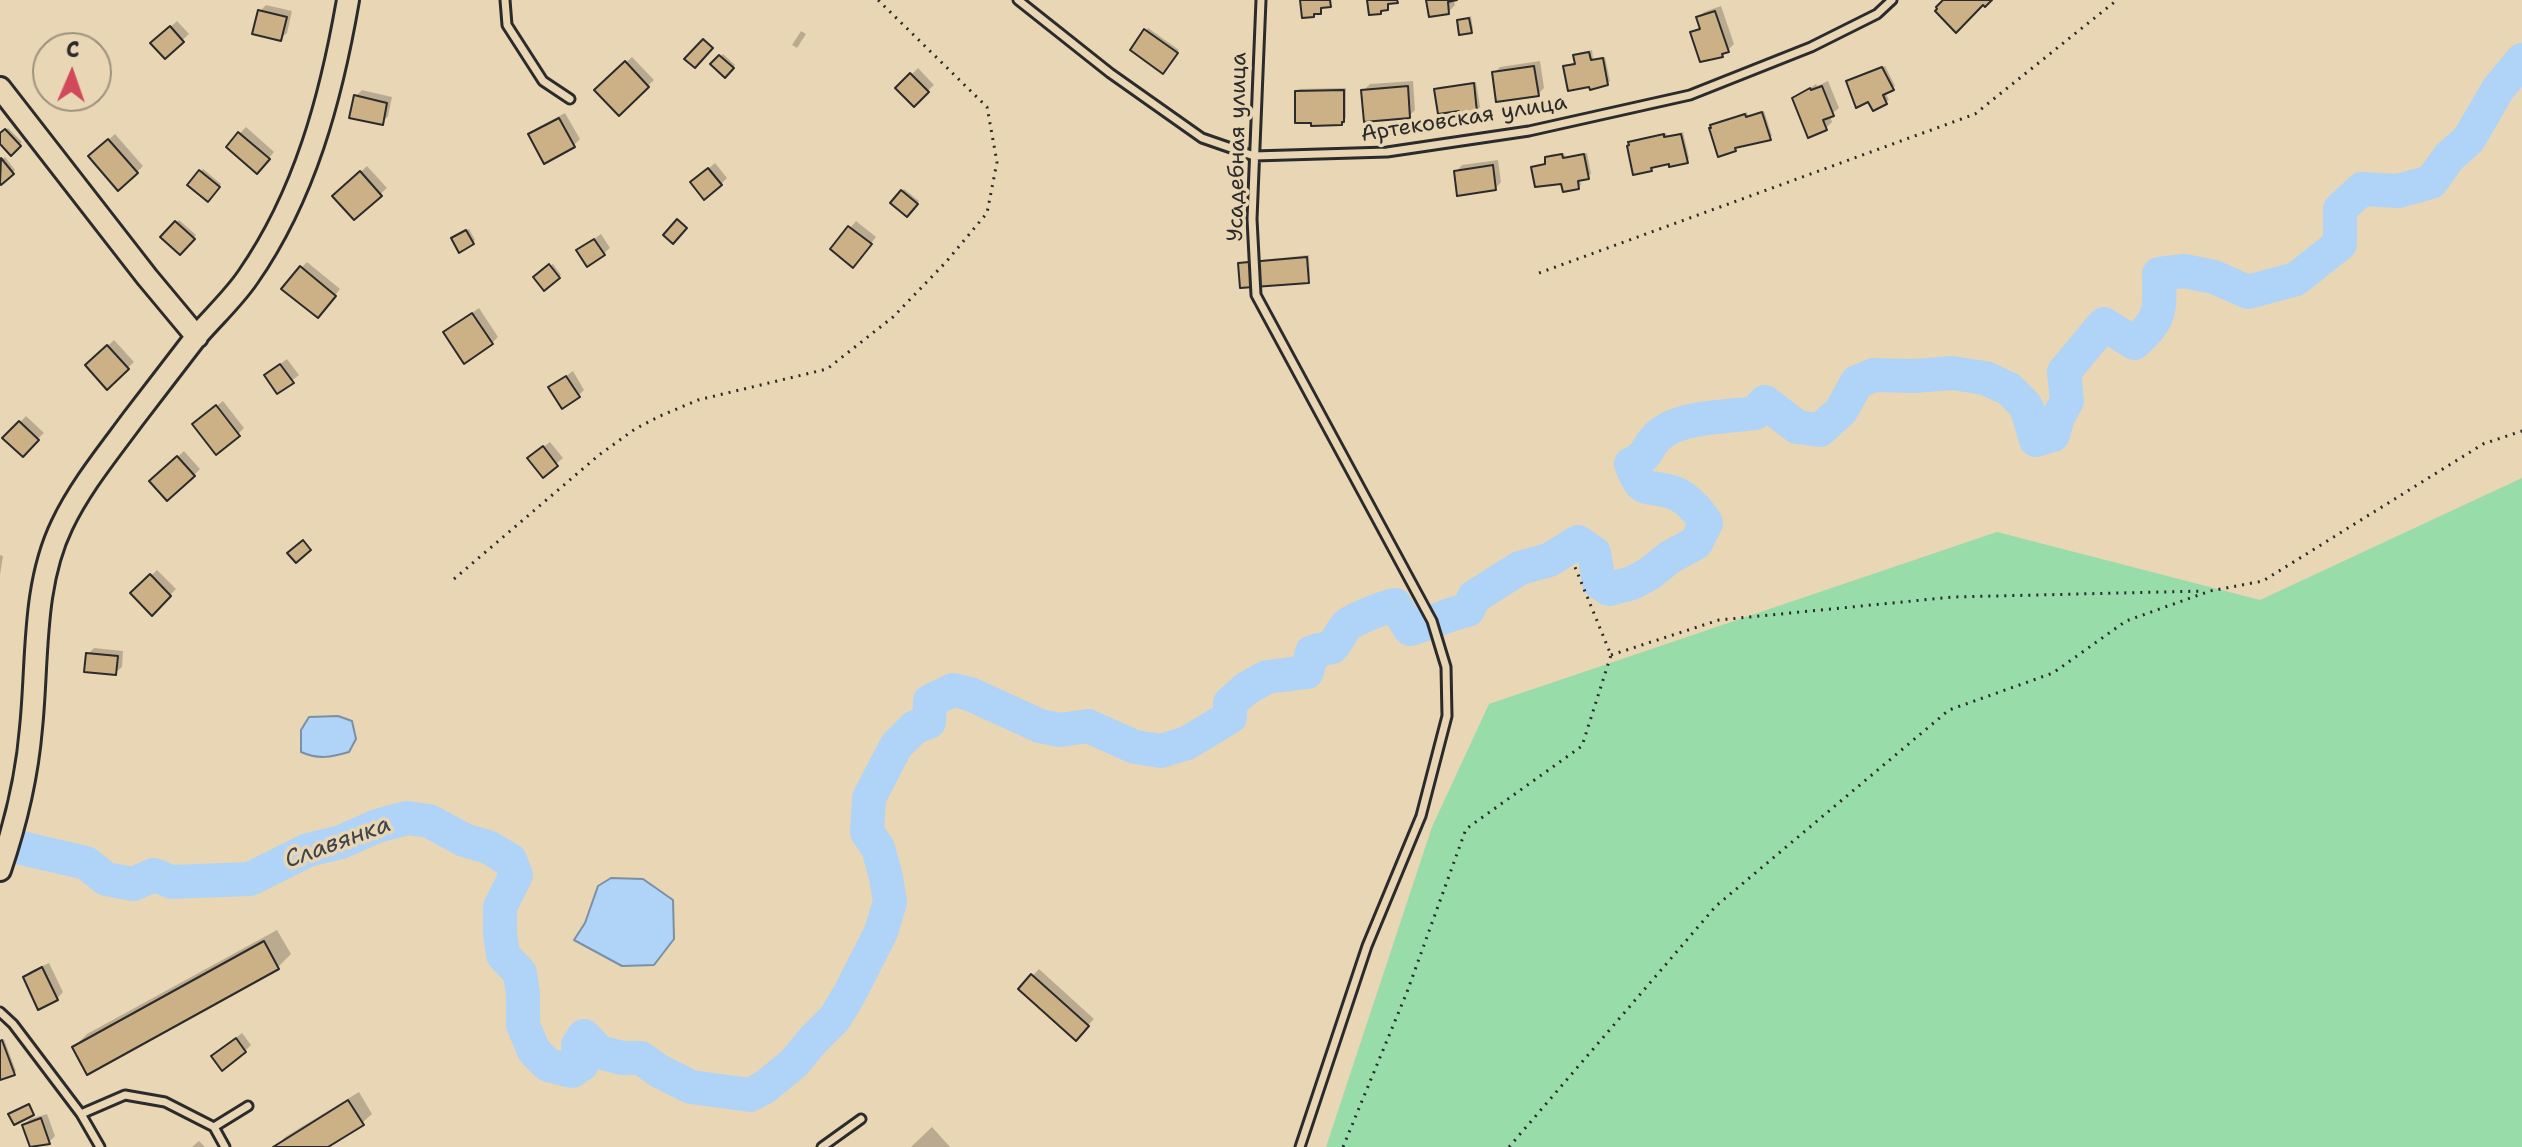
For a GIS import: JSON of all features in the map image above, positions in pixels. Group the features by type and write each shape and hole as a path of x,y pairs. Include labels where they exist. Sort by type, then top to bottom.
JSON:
{"main road":[{"path":"0,870 15,823 28,761 39,617 47,569 62,525 94,471 197,337 247,278 298,187 317,138 348,0"},
{"path":"0,88 197,337"}],"lane":[{"path":"505,0 507,25 543,81 570,99"},
{"name":"Артековская улица","path":"1018,0 1110,73 1202,138 1254,156 1387,152 1529,131 1690,95 1811,47 1877,14 1892,0"},
{"name":"Усадебная улица","path":"1261,0 1252,219 1256,295 1432,621 1446,667 1447,716 1421,816 1367,946 1300,1147"},
{"path":"0,1012 13,1024 81,1114 100,1147"},
{"path":"81,1114 125,1095 165,1102 214,1127 225,1147"},
{"path":"214,1127 248,1106"},
{"path":"822,1147 861,1119"}],"path":[{"path":"454,579 599,455 635,429 698,400 827,369 893,317 946,262 987,213 997,162 987,107 878,0"},
{"path":"1539,273 1975,114 2117,0"},
{"path":"1509,1147 1716,906 1949,710 2053,673 2126,621 2210,591 2263,581 2483,444 2522,431"},
{"path":"1343,1147 1407,992 1466,829 1582,746 1611,655 1575,567"},
{"path":"1611,655 1719,620 1953,597 2210,591"}],"green space":[{"path":"2522,478 2522,1147 1326,1147 1432,827 1489,704 1997,532 2260,600"}],"water":[{"path":"338,716 352,721 356,739 349,752 325,757 301,752 301,730 309,717"},
{"path":"611,878 643,879 673,900 674,939 654,965 622,966 574,940 585,923 598,886"}],"building":[{"path":"1300,0 1330,0 1331,7 1321,8 1321,14 1314,14 1314,17 1302,18"},
{"path":"1367,0 1397,0 1398,3 1388,4 1388,10 1381,11 1381,14 1369,15"},
{"path":"1426,0 1457,0 1448,2 1449,14 1429,17"},
{"path":"1943,0 1992,0 1956,33 1935,11"},
{"path":"258,10 287,17 281,41 252,34"},
{"path":"1715,11 1729,52 1722,54 1723,57 1700,62 1690,32 1700,29 1696,17"},
{"path":"1469,18 1472,33 1459,35 1457,20"},
{"path":"170,26 184,42 165,59 150,43"},
{"path":"1144,29 1178,53 1163,74 1130,50"},
{"path":"703,39 713,48 695,68 684,59"},
{"path":"1589,52 1591,60 1603,58 1608,85 1568,91 1563,66 1575,64 1573,55"},
{"path":"719,55 734,68 725,78 710,64"},
{"path":"625,61 649,87 619,116 594,90"},
{"path":"1534,66 1539,96 1496,102 1492,72"},
{"path":"1882,67 1894,90 1883,95 1887,104 1873,111 1868,102 1856,108 1846,81"},
{"path":"910,73 929,92 914,107 895,88"},
{"path":"1474,83 1477,112 1438,114 1434,89"},
{"path":"1408,86 1410,118 1364,122 1361,90"},
{"path":"1822,86 1834,116 1823,120 1827,130 1808,138 1792,98 1810,88"},
{"path":"1344,90 1342,125 1295,123 1295,91"},
{"path":"354,95 387,103 383,125 349,118"},
{"path":"1762,112 1771,140 1735,148 1736,151 1718,157 1710,125"},
{"path":"559,118 575,147 544,164 528,134"},
{"path":"5,129 21,146 11,156 0,144 0,133"},
{"path":"238,132 270,159 257,174 226,147"},
{"path":"1664,134 1664,137 1681,134 1688,163 1669,167 1669,164 1633,175 1628,142"},
{"path":"108,139 138,173 118,191 88,156"},
{"path":"1562,154 1563,158 1584,154 1589,179 1578,181 1579,189 1563,192 1561,184 1535,187 1531,167 1545,164 1545,157"},
{"path":"1,158 14,174 1,185 0,183"},
{"path":"1493,165 1496,190 1457,196 1454,171"},
{"path":"708,168 722,185 704,200 690,182"},
{"path":"199,170 220,187 208,202 187,185"},
{"path":"360,171 382,196 354,220 332,196"},
{"path":"901,190 918,204 907,217 890,203"},
{"path":"677,219 687,228 673,244 663,235"},
{"path":"175,221 195,239 180,255 160,237"},
{"path":"848,226 872,244 853,268 830,249"},
{"path":"466,230 474,244 459,253 451,238"},
{"path":"594,239 605,255 587,267 576,250"},
{"path":"1307,257 1309,283 1240,288 1238,263"},
{"path":"549,264 560,278 544,291 533,277"},
{"path":"300,266 336,296 318,318 281,289"},
{"path":"472,313 493,344 464,364 443,332"},
{"path":"107,345 129,369 107,390 85,365"},
{"path":"280,364 294,383 277,394 264,375"},
{"path":"566,376 580,397 562,409 548,387"},
{"path":"216,405 240,436 216,455 192,424"},
{"path":"19,421 39,440 23,457 2,438"},
{"path":"543,446 558,466 543,478 527,458"},
{"path":"177,456 195,476 167,501 149,481"},
{"path":"303,540 311,550 296,563 287,553"},
{"path":"150,574 171,596 152,616 130,593"},
{"path":"86,653 118,656 116,675 84,672"},
{"path":"264,941 279,969 87,1075 72,1047"},
{"path":"42,967 58,1000 38,1010 23,977"},
{"path":"1031,974 1089,1026 1076,1041 1018,989"},
{"path":"236,1038 246,1052 222,1071 211,1056"},
{"path":"0,1041 15,1075 0,1080"},
{"path":"348,1100 364,1125 328,1147 273,1147"},
{"path":"29,1104 34,1115 14,1125 8,1114"},
{"path":"41,1118 50,1144 30,1147 22,1125"}],"waterway":[{"name":"Славянка","path":"0,843 86,863 106,879 133,884 154,875 172,882 250,879 308,850 341,842 377,826 407,818 429,821 510,860 516,875 500,907 503,955 520,973 523,1025 534,1051 548,1065 572,1071 582,1064 578,1045 584,1036 599,1052 622,1058 641,1058 691,1087 750,1095 794,1063 835,1018 881,932 890,902 878,848 867,832 869,798 896,746 915,727 929,722 930,701 953,690 970,694 1040,726 1060,730 1088,726 1135,747 1161,751 1187,743 1230,717 1230,703 1247,688 1267,677 1307,672 1312,652 1332,647 1347,625 1378,610 1395,605 1410,629 1468,610 1474,597 1520,568 1549,560 1578,542 1594,553 1599,582 1609,589 1632,583 1649,574 1670,557 1696,543 1706,523 1680,495 1641,484 1631,464 1645,454 1657,437 1677,425 1755,413 1765,402 1797,427 1820,430 1841,411 1857,382 1874,375 1952,373 1985,378 2009,389 2026,406 2036,440 2053,435 2067,401 2064,372 2104,324 2134,343 2143,335 2157,313 2159,274 2184,271 2214,277 2248,292 2296,279 2340,244 2340,209 2362,189 2398,191 2431,182 2449,157 2469,139 2498,89 2522,60"}]}
